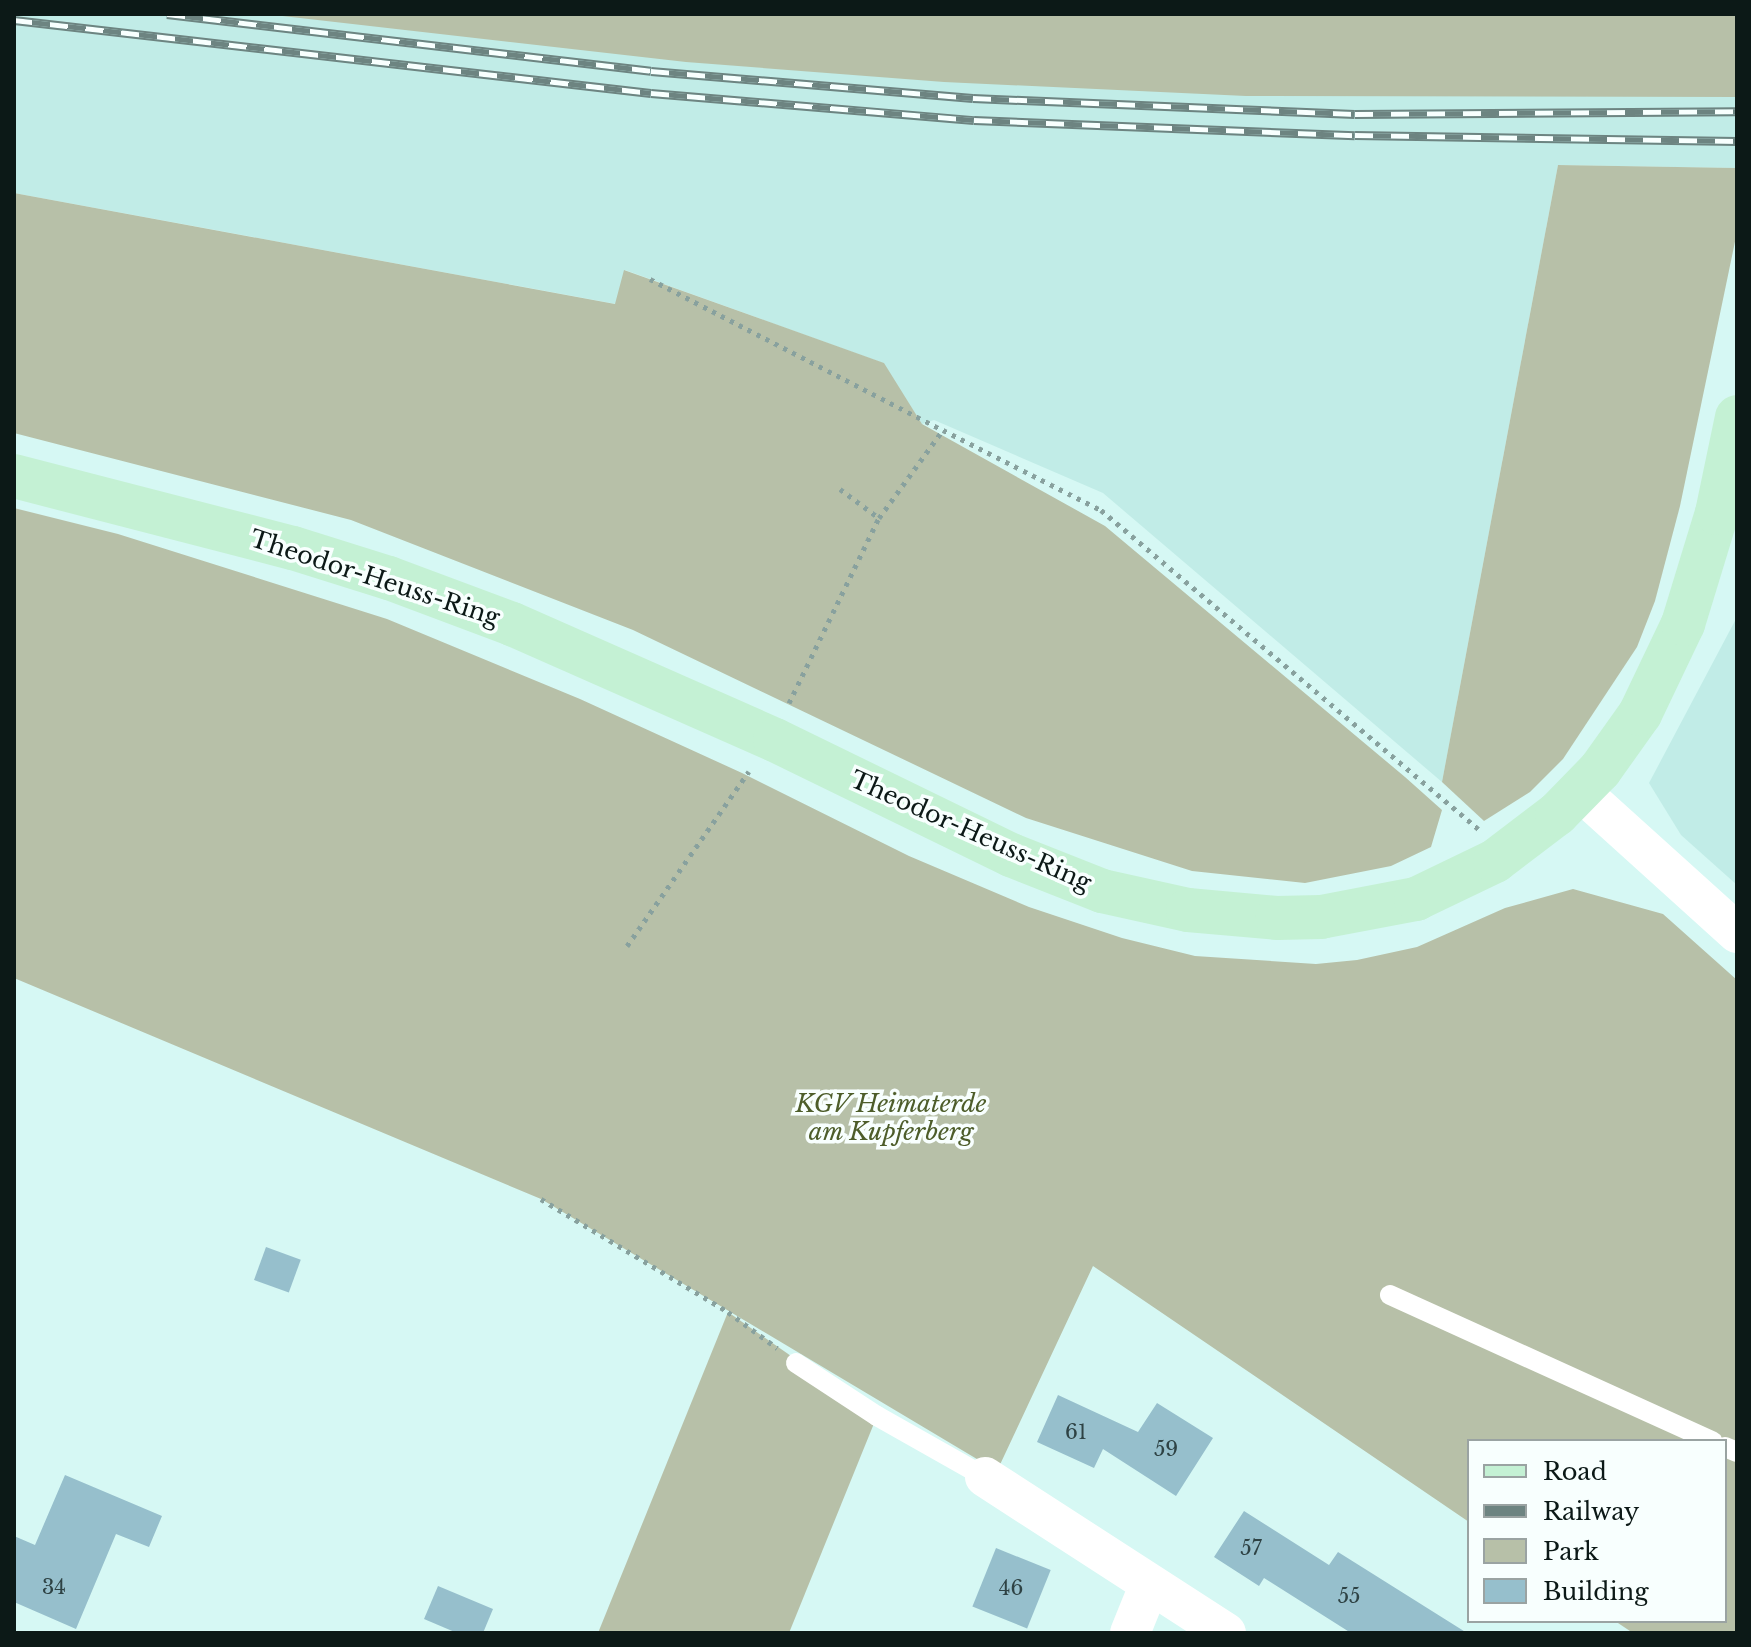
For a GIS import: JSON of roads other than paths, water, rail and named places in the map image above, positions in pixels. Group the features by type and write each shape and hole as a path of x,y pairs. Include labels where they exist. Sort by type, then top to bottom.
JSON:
{"main road":[{"name":"Theodor-Heuss-Ring","path":"14,476 293,548 389,578 512,624 775,740 1011,855 1074,881 1145,902 1232,916 1321,917 1416,899 1495,861 1532,834 1580,791 1621,743 1656,686 1727,515 1737,417"}],"street":[{"path":"1580,791 1737,933"},
{"path":"985,1477 1226,1633"},
{"path":"1130,1633 1149,1586"}],"lane":[{"path":"1390,1295 1708,1439"},
{"path":"796,1363 877,1416 985,1477"}],"railway":[{"path":"167,14 651,71 973,98 1355,114 1737,111"},
{"path":"14,20 651,93 974,120 1355,135 1737,141"}],"park label":[{"name":"KGV Heimaterde am Kupferberg","path":"891,1118"}]}
